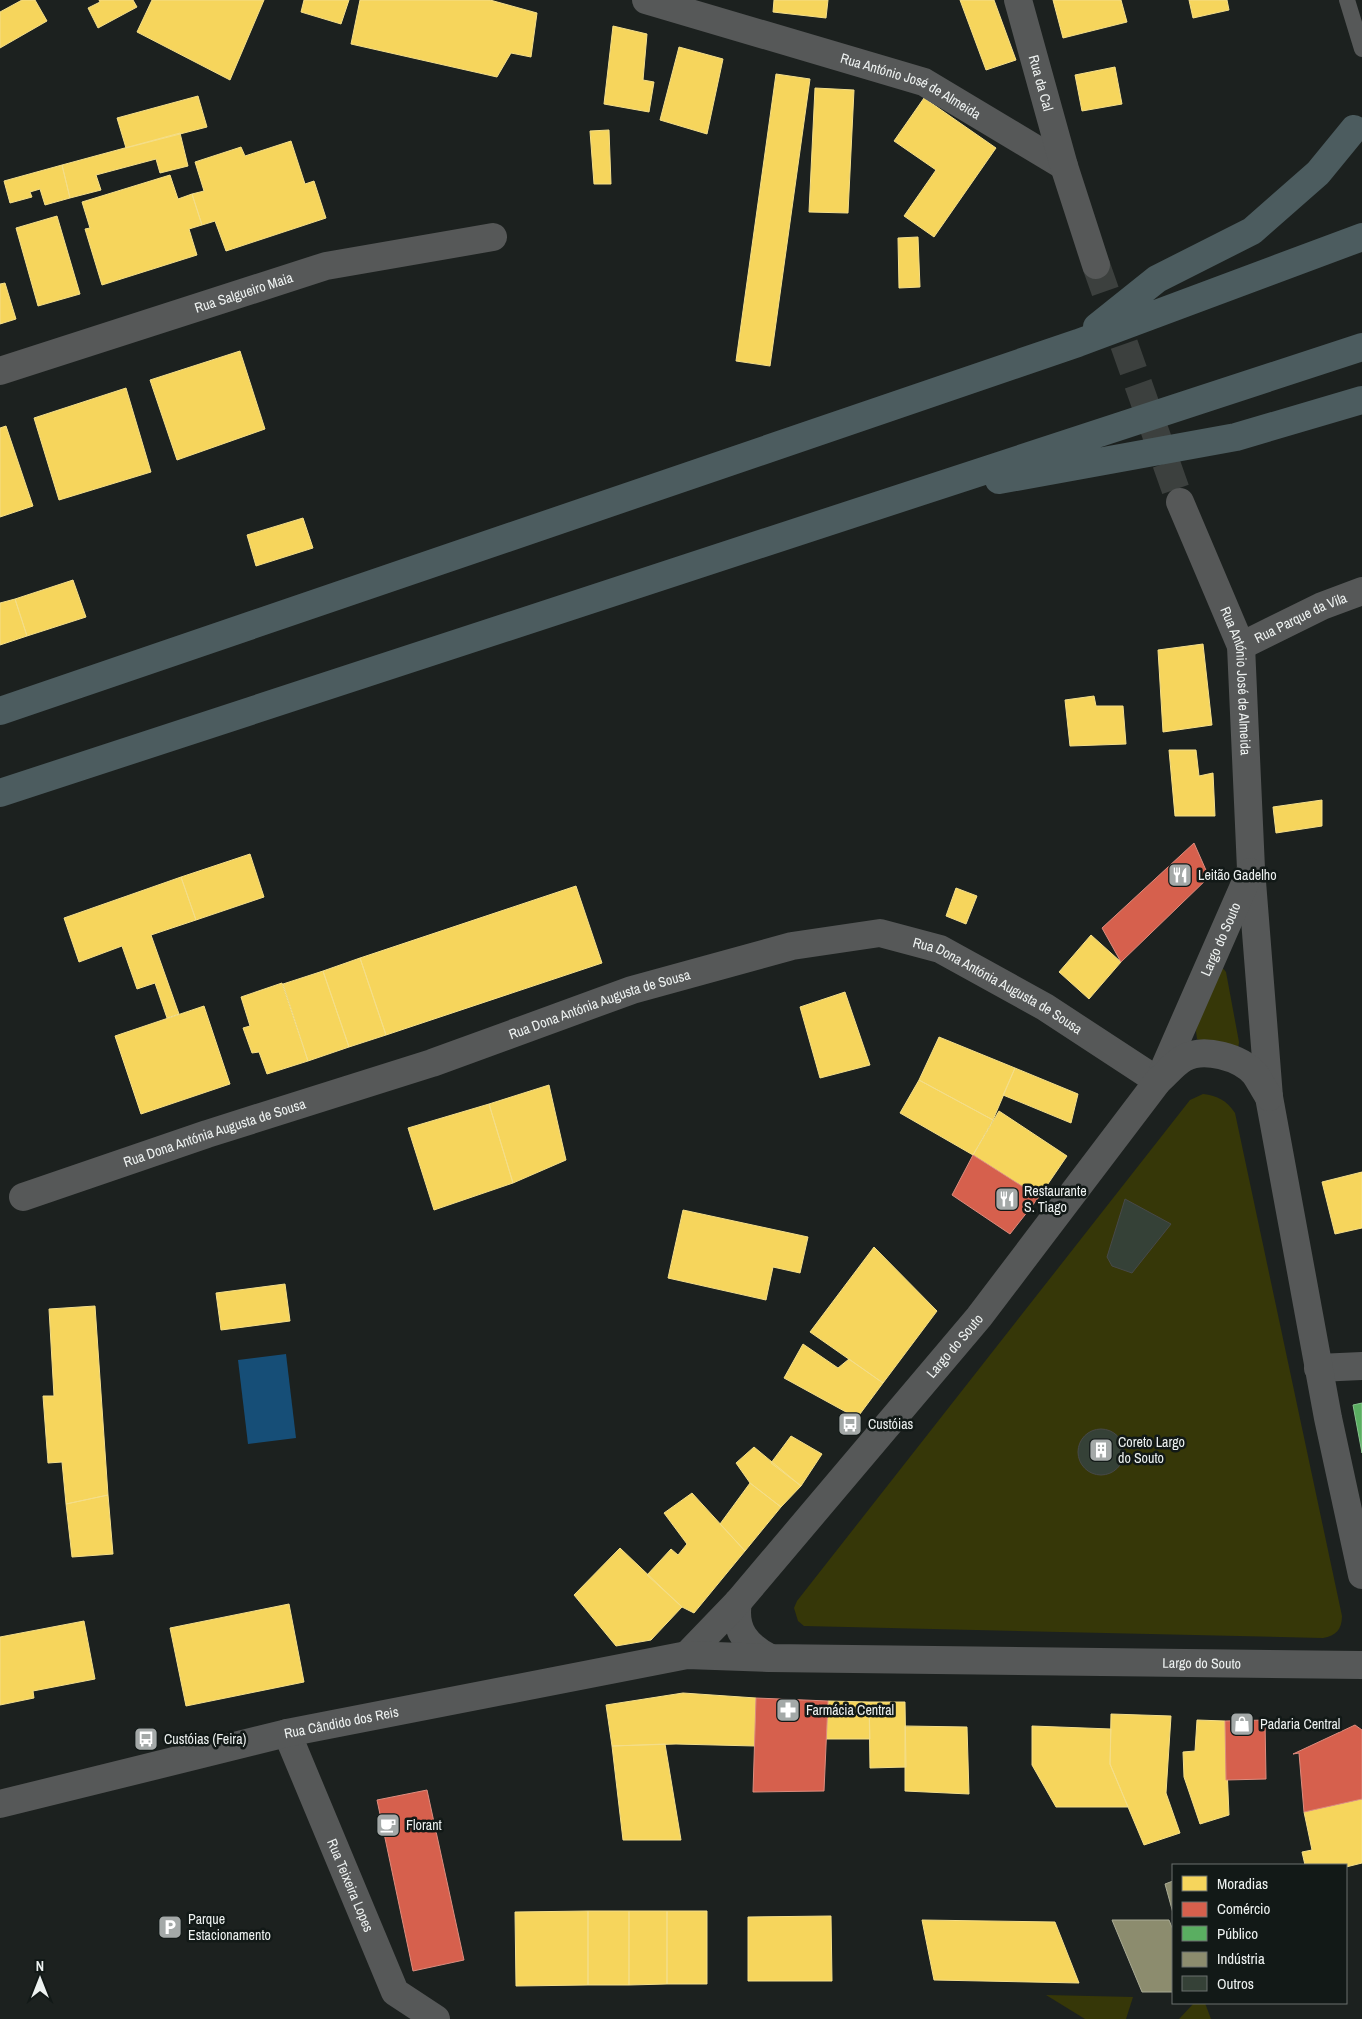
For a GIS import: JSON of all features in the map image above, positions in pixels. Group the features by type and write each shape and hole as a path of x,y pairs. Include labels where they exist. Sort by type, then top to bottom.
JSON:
{"highway":[{"path":"1078,343 1156,279 1252,231 1318,173 1358,126"},
{"path":"0,711 1078,343 1362,237"},
{"path":"0,793 1362,347"},
{"path":"892,500 1236,437 1362,400"}],"main road":[{"name":"Rua António José de Almeida","path":"646,0 924,82 1064,166"},
{"name":"Rua da Cal","path":"1018,0 1064,166"},
{"path":"1064,166 1096,265"},
{"name":"Rua Salgueiro Maia","path":"0,372 326,266 493,237"},
{"name":"Rua António José de Almeida","path":"1180,502 1241,646 1251,869"},
{"name":"Rua Parque da Vila","path":"1241,646 1322,606 1362,591"},
{"name":"Largo do Souto","path":"1158,1081 1251,869"},
{"name":"Largo do Souto","path":"1251,869 1269,1097 1318,1368 1362,1575"},
{"name":"Rua Dona Antónia Augusta de Sousa","path":"24,1197 208,1134 432,1063 632,990 792,946 880,933 940,949 1045,1007 1158,1081"},
{"name":"Largo do Souto","path":"687,1655 738,1602 979,1317 1158,1081 1184,1058 1200,1053 1222,1056 1243,1064 1255,1074 1269,1097"},
{"path":"1318,1368 1362,1366"},
{"path":"738,1602 737,1627 756,1651 770,1658"},
{"name":"Largo do Souto","path":"687,1655 770,1658 1362,1665"},
{"name":"Rua Cândido dos Reis","path":"0,1804 287,1733 687,1655"},
{"name":"Rua Teixeira Lopes","path":"287,1733 395,1992 436,2019"}],"lane":[{"path":"1347,0 1362,49"}],"shaded area":[{"path":"1221,966 1226,972 1239,1042 1238,1049 1234,1053 1197,1039 1196,1031 1214,968"},
{"path":"1203,1094 1221,1099 1235,1113 1342,1616 1341,1625 1335,1634 1323,1638 804,1626 798,1621 794,1608 797,1601 1190,1100"},
{"path":"1046,1995 1133,1997 1126,2019 1085,2019"},
{"path":"1193,2004 1205,2004 1211,2019 1179,2019"}],"water":[{"path":"286,1354 296,1438 248,1444 238,1360"}],"building: Moradias":[{"path":"22,0 35,0 47,21 0,48 0,12"},
{"path":"99,0 133,0 137,7 98,28 88,8 100,2"},
{"path":"152,0 264,0 230,80 137,32"},
{"path":"304,0 349,0 341,24 301,12"},
{"path":"360,0 490,0 537,13 531,57 511,53 497,77 351,44"},
{"path":"774,0 828,0 826,18 773,12"},
{"path":"960,0 994,0 1016,60 986,70"},
{"path":"1053,0 1121,0 1127,22 1063,38"},
{"path":"1189,0 1227,0 1229,10 1193,18"},
{"path":"613,26 647,34 643,80 654,82 649,112 604,104"},
{"path":"679,47 723,59 707,134 660,120"},
{"path":"1115,67 1122,104 1082,111 1075,75"},
{"path":"776,74 810,79 770,366 736,361"},
{"path":"815,88 854,90 848,213 809,212"},
{"path":"198,96 207,127 126,148 117,118"},
{"path":"924,98 996,148 934,237 904,216 936,170 894,141"},
{"path":"609,130 611,184 594,184 590,131"},
{"path":"180,133 188,166 160,173 156,159 96,175 101,190 70,198 62,165"},
{"path":"291,141 305,184 314,181 326,218 226,251 215,221 202,225 192,194 204,191 195,162 241,147 245,156"},
{"path":"62,165 70,198 45,205 40,189 30,192 32,197 10,203 4,181"},
{"path":"170,175 178,199 192,194 202,225 189,229 197,255 102,285 85,229 90,228 82,202"},
{"path":"57,216 80,294 38,306 16,228"},
{"path":"918,237 920,287 899,288 898,238"},
{"path":"5,283 16,319 0,324 0,284"},
{"path":"240,351 265,429 177,460 150,380"},
{"path":"126,388 151,472 59,500 34,418"},
{"path":"6,426 33,506 0,517 0,428"},
{"path":"303,518 313,548 256,566 247,535"},
{"path":"73,580 86,617 27,636 15,599"},
{"path":"15,599 27,636 0,645 0,603"},
{"path":"1203,644 1212,725 1163,732 1158,650"},
{"path":"1094,696 1096,706 1123,706 1126,744 1070,746 1065,700"},
{"path":"1169,750 1196,750 1199,776 1213,773 1215,816 1175,816"},
{"path":"1322,800 1322,826 1276,833 1273,807"},
{"path":"250,854 264,897 196,920 181,877"},
{"path":"181,877 196,920 151,935 179,1014 167,1018 155,983 137,989 122,946 79,962 64,918"},
{"path":"576,886 602,963 386,1035 360,958"},
{"path":"956,888 977,896 966,924 946,916"},
{"path":"1091,935 1121,962 1089,999 1059,972"},
{"path":"360,958 386,1035 349,1047 323,971"},
{"path":"323,971 349,1047 308,1061 283,984"},
{"path":"282,983 308,1061 267,1074 259,1052 252,1053 243,1028 250,1026 241,997"},
{"path":"845,992 870,1065 820,1078 800,1007"},
{"path":"204,1006 230,1084 141,1114 115,1036"},
{"path":"939,1037 1015,1068 993,1120 919,1080"},
{"path":"1015,1068 1078,1094 1071,1123 1003,1095"},
{"path":"919,1080 993,1120 973,1155 900,1113"},
{"path":"549,1085 566,1160 513,1183 489,1104"},
{"path":"489,1104 513,1183 434,1210 408,1128"},
{"path":"999,1111 1067,1156 1039,1197 973,1155"},
{"path":"1362,1172 1362,1228 1335,1234 1322,1182"},
{"path":"683,1210 808,1237 800,1273 773,1267 766,1300 668,1278"},
{"path":"874,1247 937,1311 883,1383 810,1332"},
{"path":"285,1284 290,1321 221,1330 216,1293"},
{"path":"95,1306 108,1495 66,1504 62,1462 48,1463 43,1396 54,1396 49,1309"},
{"path":"803,1344 838,1368 849,1359 883,1383 857,1418 784,1378"},
{"path":"791,1436 822,1454 801,1486 771,1463"},
{"path":"754,1447 801,1486 781,1507 750,1483 736,1463"},
{"path":"750,1483 781,1507 745,1551 720,1524"},
{"path":"692,1493 745,1551 694,1613 682,1607 647,1575 671,1549 678,1555 687,1544 664,1513"},
{"path":"108,1495 113,1554 72,1557 66,1504"},
{"path":"620,1548 682,1607 651,1640 616,1646 574,1595"},
{"path":"289,1604 304,1682 186,1706 170,1628"},
{"path":"84,1621 95,1679 33,1691 34,1698 0,1705 0,1637"},
{"path":"683,1693 756,1698 755,1746 676,1744 612,1746 606,1705"},
{"path":"828,1701 869,1702 870,1739 826,1739"},
{"path":"869,1702 905,1702 906,1767 870,1768"},
{"path":"1111,1714 1171,1716 1166,1793 1180,1833 1144,1845 1110,1764"},
{"path":"1197,1720 1225,1721 1229,1815 1200,1824 1184,1777 1183,1752 1195,1751"},
{"path":"905,1726 967,1727 969,1794 905,1791"},
{"path":"1032,1726 1111,1729 1110,1764 1128,1807 1056,1807 1032,1765"},
{"path":"665,1744 681,1840 623,1840 612,1746"},
{"path":"1362,1799 1362,1863 1347,1867 1347,1864 1305,1864 1302,1852 1312,1850 1304,1812"},
{"path":"588,1911 588,1985 516,1986 515,1912"},
{"path":"588,1911 629,1911 629,1985 588,1985"},
{"path":"629,1911 667,1911 667,1984 629,1985"},
{"path":"667,1911 707,1911 707,1984 667,1984"},
{"path":"831,1916 832,1981 748,1981 748,1917"},
{"path":"922,1920 1055,1922 1079,1983 934,1980"}],"building: Comércio":[{"path":"1194,843 1209,877 1121,962 1102,928"},
{"path":"973,1155 1039,1197 1010,1234 952,1195"},
{"path":"756,1698 828,1701 824,1791 753,1792"},
{"path":"1265,1720 1266,1779 1226,1780 1225,1721"},
{"path":"1355,1725 1362,1730 1362,1799 1304,1812 1299,1753 1293,1754"},
{"path":"427,1790 464,1960 413,1971 377,1800"}],"building: Público":[{"path":"1362,1403 1362,1453 1353,1405"}],"building: Indústria":[{"path":"1172,1881 1172,1909 1165,1884"},
{"path":"1112,1920 1169,1920 1172,1928 1172,1992 1142,1992"}],"building: Outros":[{"path":"1125,1199 1171,1224 1132,1273 1112,1266 1107,1257"},
{"name":"Coreto Largo do Souto","path":"1101,1429 1114,1433 1120,1439 1124,1452 1120,1465 1114,1471 1101,1475 1088,1471 1082,1465 1078,1452 1082,1439 1088,1433"}],"tunnel":[{"path":"1096,265 1180,502"}],"place":[{"name":"Leitão Gadelho","path":"1180,875"},
{"name":"Restaurante S. Tiago","path":"1007,1199"},
{"name":"Custóias","path":"850,1424"},
{"name":"Coreto Largo do Souto","path":"1101,1450"},
{"name":"Farmácia Central","path":"788,1710"},
{"name":"Padaria Central","path":"1242,1724"},
{"name":"Custóias (Feira)","path":"146,1739"},
{"name":"Florant","path":"388,1825"},
{"name":"Parque Estacionamento","path":"170,1927"}]}
